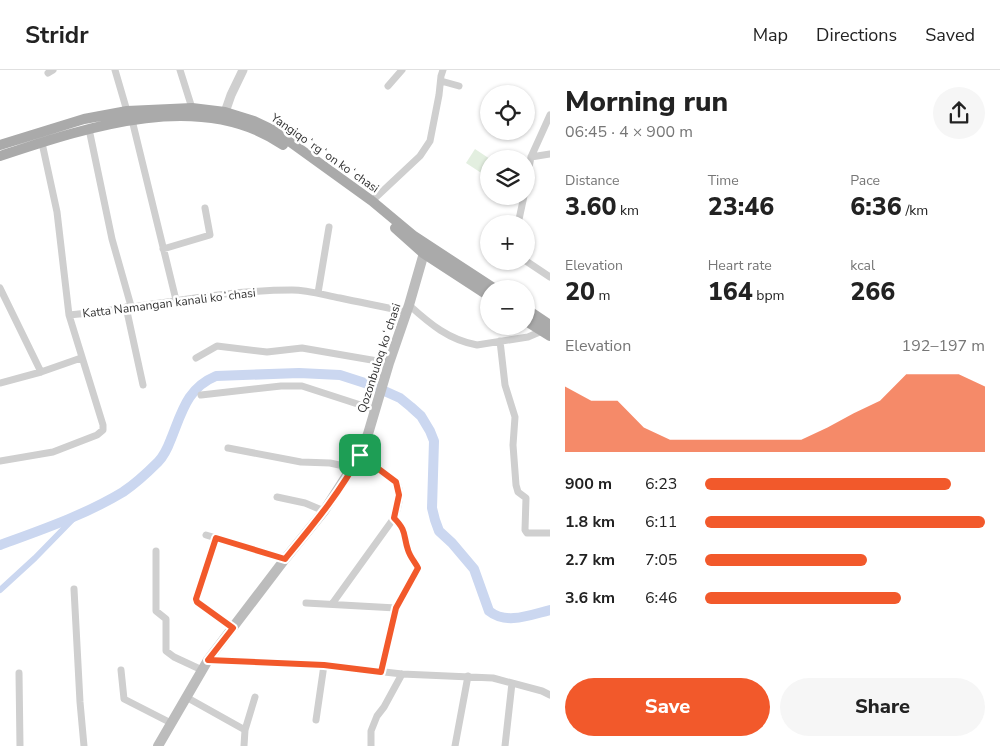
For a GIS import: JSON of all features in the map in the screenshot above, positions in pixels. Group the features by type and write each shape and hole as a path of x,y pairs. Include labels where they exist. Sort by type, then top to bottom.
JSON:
{"main road":[{"name":"Yangiqoʻrgʻon koʻchasi","path":"0,145 84,119 192,108 224,116 254,120 275,131 372,201 425,248 480,280"},
{"name":"Yangiqoʻrgʻon koʻchasi","path":"0,156 89,130 129,115 224,116 272,138 480,289"},
{"name":"Qozonbuloq koʻchasi","path":"158,746 208,660 324,511 360,455 376,410 425,248"},
{"path":"535,318 547,331"},
{"path":"535,325 547,331"}],"street":[{"path":"115,70 129,115 176,300"},
{"path":"180,70 192,108"},
{"path":"224,116 231,95 243,70"},
{"path":"388,86 402,70"},
{"path":"372,201 420,156 430,141 443,70"},
{"path":"441,82 459,86"},
{"path":"534,150 550,115"},
{"path":"89,130 143,385"},
{"path":"42,143 56,212 69,315"},
{"path":"535,156 550,154"},
{"path":"163,249 210,235 205,208"},
{"path":"318,293 329,227"},
{"path":"535,267 550,277"},
{"path":"0,288 41,372"},
{"name":"Katta Namangan kanali koʻchasi","path":"0,461 53,452 102,433 104,425 81,358 69,315 228,294 292,290 408,308"},
{"path":"408,308 429,324 455,339 477,345 528,337 547,331"},
{"path":"500,341 505,384 515,417 513,445 516,485 518,492 526,498 525,530 527,533 550,532"},
{"path":"196,358 216,346 267,352 302,348 389,363"},
{"path":"0,383 41,372 81,358"},
{"path":"201,395 281,386 302,386 376,410"},
{"path":"228,448 301,462 353,468"},
{"path":"332,604 394,518 399,495 396,482 360,455"},
{"path":"277,497 305,503 324,511"},
{"path":"381,672 396,608 418,568 408,549 404,530 394,518"},
{"path":"206,535 285,559"},
{"path":"216,538 196,599 197,602 233,628"},
{"path":"156,552 156,611 166,620 166,651 174,657 202,670"},
{"path":"74,589 84,746"},
{"path":"306,604 396,608"},
{"path":"208,660 324,665 402,674 493,678 542,691 550,695"},
{"path":"316,720 324,665"},
{"path":"121,670 124,699 171,723"},
{"path":"19,673 20,746"},
{"path":"371,746 371,731 377,716 402,674"},
{"path":"455,746 468,676"},
{"path":"505,746 512,683"},
{"path":"186,697 245,730"},
{"path":"244,746 245,730 255,697"}],"green space":[{"path":"475,149 480,152 480,172 466,163"}],"waterway":[{"path":"0,545 78,515 123,492 132,485 162,457 169,445 182,410 192,394 206,381 216,376 299,373 340,375 371,385 400,398 421,416 434,441 432,508 435,520 439,531 474,569 489,611 503,617 518,618 550,610"},
{"path":"0,590 77,515"}],"route":[{"path":"360,455 396,482 399,495 394,518 406,534 408,549 418,568 396,608 381,672 324,665 208,660 233,628 197,602 196,599 216,538 285,559 324,511 360,455"}]}
